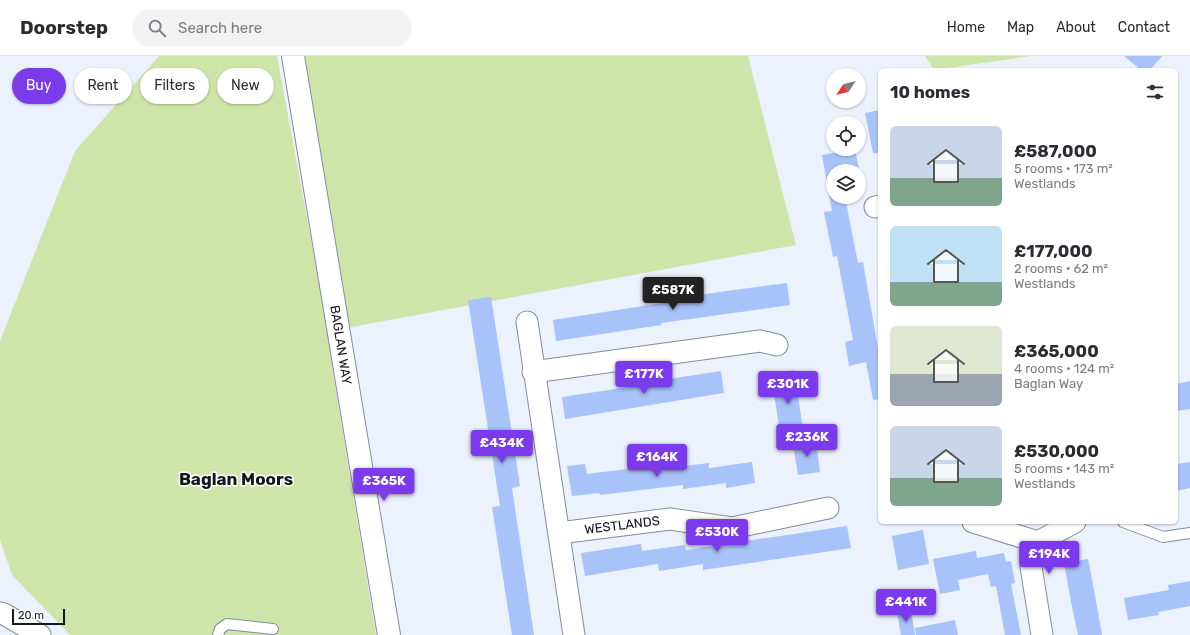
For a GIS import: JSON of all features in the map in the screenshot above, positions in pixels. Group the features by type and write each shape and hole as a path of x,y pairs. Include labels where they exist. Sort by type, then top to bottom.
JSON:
{"street":[{"name":"BAGLAN WAY","path":"293,56 389,635"},
{"path":"527,322 533,372 574,635"},
{"path":"533,372 760,341 778,345"},
{"name":"WESTLANDS","path":"559,533 670,519 732,528 828,508"},
{"path":"980,524 1038,542 1071,524"},
{"path":"1038,542 1031,567 1042,635"},
{"path":"0,613 40,635"}],"lane":[{"path":"1128,524 1163,537 1190,533"},
{"path":"218,635 220,629 227,624 273,629"}],"green space":[{"path":"159,56 277,56 328,331 333,372 376,635 70,635 12,575 0,540 0,341 75,151 117,104 132,104 132,87 140,77 140,104 209,104 209,68 148,68"},
{"path":"299,56 748,56 796,245 346,328"},
{"path":"925,56 1031,56 948,68 933,68"}],"building":[{"path":"1124,56 1162,56 1152,68 1139,68"},
{"path":"878,110 878,153 873,153 865,113"},
{"path":"822,155 856,156 858,164 826,164 826,177"},
{"path":"831,204 846,204 858,263 863,262 878,348 878,399 873,400 866,362 849,366 845,342 853,340 837,256 833,257 824,212 832,211"},
{"path":"787,283 790,305 661,323 661,325 556,341 553,320 669,302 668,299"},
{"path":"491,297 520,486 512,488 534,635 512,635 492,507 500,506 468,300"},
{"path":"794,370 804,436 781,439 771,374"},
{"path":"721,371 724,393 565,419 562,397 649,384 649,382"},
{"path":"1190,381 1190,409 1178,411 1178,384"},
{"path":"816,441 820,472 798,475 793,444"},
{"path":"752,462 755,483 726,488 726,483 683,489 683,485 600,495 599,493 572,496 567,466 585,464 587,474 667,464 668,468 709,463 709,468"},
{"path":"1190,462 1190,488 1178,491 1178,464"},
{"path":"847,526 851,548 703,570 703,564 659,571 658,564 585,576 581,553 641,544 642,551 685,545 686,550"},
{"path":"923,530 929,564 898,570 892,536"},
{"path":"976,551 977,558 1004,553 1006,562 1011,561 1015,583 1011,584 1021,635 1005,635 996,586 991,587 988,574 958,580 960,590 940,594 933,559"},
{"path":"1088,559 1102,635 1078,635 1072,607 1064,563"},
{"path":"1190,581 1190,606 1158,612 1159,615 1128,620 1124,598 1169,590 1168,585"},
{"path":"911,610 915,635 901,635 897,613"},
{"path":"955,620 958,635 916,635 915,628"}],"district":[{"name":"Baglan Moors","path":"236,479"}]}
